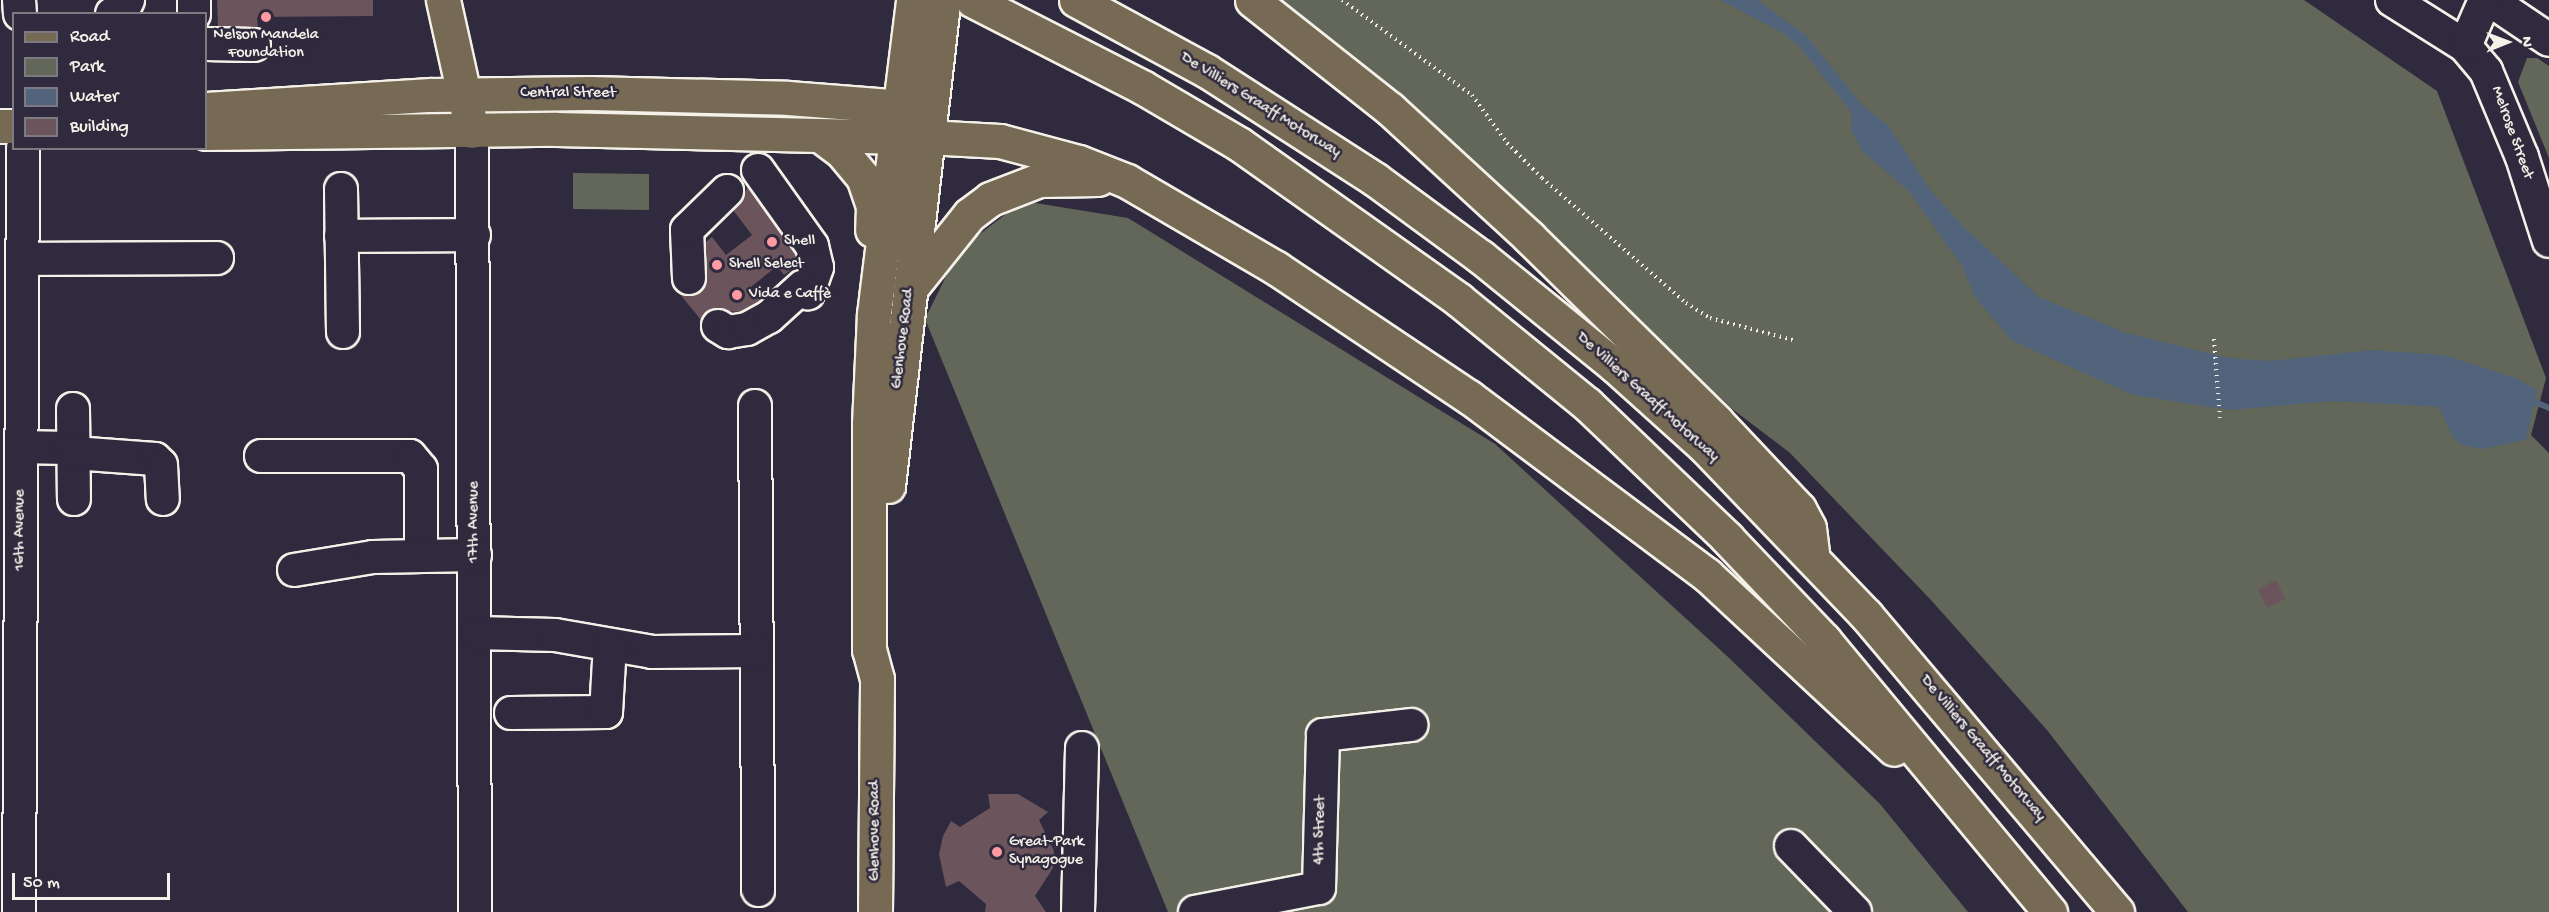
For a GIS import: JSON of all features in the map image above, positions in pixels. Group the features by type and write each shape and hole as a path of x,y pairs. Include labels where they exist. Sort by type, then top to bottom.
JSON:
{"main road":[{"path":"443,0 471,131"},
{"path":"972,0 1142,87 1239,144 1459,300 1587,404 1727,538 1824,640 2050,912"},
{"name":"De Villiers Graaff Motorway","path":"1076,0 1225,82 1376,180 1481,257 1570,328 1704,446 1813,558 1939,697 2117,912"},
{"path":"1252,0 1390,109 1529,237 1716,421 1799,509 1809,528 1813,558"},
{"name":"Glenhove Road","path":"877,679 884,658 889,471 910,289 914,122 926,12"},
{"name":"Central Street","path":"207,110 464,94 663,94 914,122"},
{"path":"207,133 591,129 821,136 914,122 1010,143 1079,162 1127,181 1256,256 1369,328 1546,453 1707,575 1938,790 2018,873"},
{"name":"Glenhove Road","path":"875,912 877,679 869,650 868,502 879,270 914,122"},
{"path":"821,136 854,166 871,194 873,252 879,270"},
{"path":"910,289 969,215 990,199 1040,180 1084,177 1127,181"}],"street":[{"path":"116,12 124,8 128,0"},
{"name":"Melrose Street","path":"2392,0 2465,46 2496,87 2549,241"},
{"path":"2465,46 2485,0"},
{"path":"2490,0 2549,40"},
{"path":"207,44 254,45"},
{"name":"17th Avenue","path":"471,131 474,235 475,912"},
{"name":"16th Avenue","path":"19,912 23,150"},
{"path":"718,326 728,332 747,329 769,317 805,290 817,267 812,246 758,170"},
{"path":"341,189 343,332"},
{"path":"688,278 687,230 727,190"},
{"path":"342,236 474,235"},
{"path":"22,259 217,258"},
{"path":"755,406 758,890"},
{"path":"73,410 74,499"},
{"path":"21,454 67,448 74,453 155,459 161,465 163,499"},
{"path":"261,456 410,456 421,469 421,555"},
{"path":"294,570 330,562 421,555 475,555"},
{"path":"476,633 555,635 652,652 756,651"},
{"path":"511,713 606,712 610,645"},
{"name":"4th Street","path":"1195,912 1319,888 1323,735 1411,725"},
{"path":"1078,912 1082,748"},
{"path":"1791,846 1855,912"}],"path":[{"path":"1342,0 1472,95 1507,143 1542,178 1686,303 1710,318 1793,340"},
{"path":"2214,339 2220,418"}],"green space":[{"path":"1277,0 2304,0 2437,91 2546,378 2531,435 2549,453 2549,912 2188,912 2047,730 1930,599 1790,453 1731,408 1478,164"},
{"path":"2527,58 2537,58 2549,66 2549,158 2518,82"},
{"path":"573,173 649,174 649,210 573,209"},
{"path":"1023,201 1128,218 1495,444 1727,656 1880,804 1968,912 1168,912 925,319 959,250"}],"water":[{"path":"1720,0 1757,0 1806,35 1864,107 1888,125 1931,191 1965,228 2039,297 2126,333 2229,358 2270,361 2372,350 2444,355 2516,378 2537,390 2526,440 2483,449 2462,445 2453,437 2439,407 2333,401 2230,410 2133,395 2012,341 1975,297 1962,266 1909,191 1863,152 1851,130 1851,112 1800,47 1783,33"}],"building":[{"name":"Nelson Mandela Foundation","path":"217,0 373,0 373,16 257,17 258,28 218,26"},
{"path":"748,187 795,254 798,265 784,275 777,266 751,287 761,300 741,312 710,310 701,320 679,293 690,296 705,287 706,242 712,237 726,255 752,235 733,210"},
{"path":"2276,580 2285,599 2267,608 2258,589"},
{"name":"Great-Park Synagogue","path":"988,794 1018,794 1048,812 1039,820 1054,851 1053,868 1035,896 1046,912 985,912 986,904 959,881 946,887 939,854 943,836 951,821 960,827 990,808"}],"waterway":[{"path":"2528,399 2549,408"}],"place":[{"name":"Nelson Mandela Foundation","path":"266,17"},
{"name":"Shell","path":"772,242"},
{"name":"Shell Select","path":"717,265"},
{"name":"Vida e Caffè","path":"737,295"},
{"name":"Great-Park Synagogue","path":"997,852"}]}
